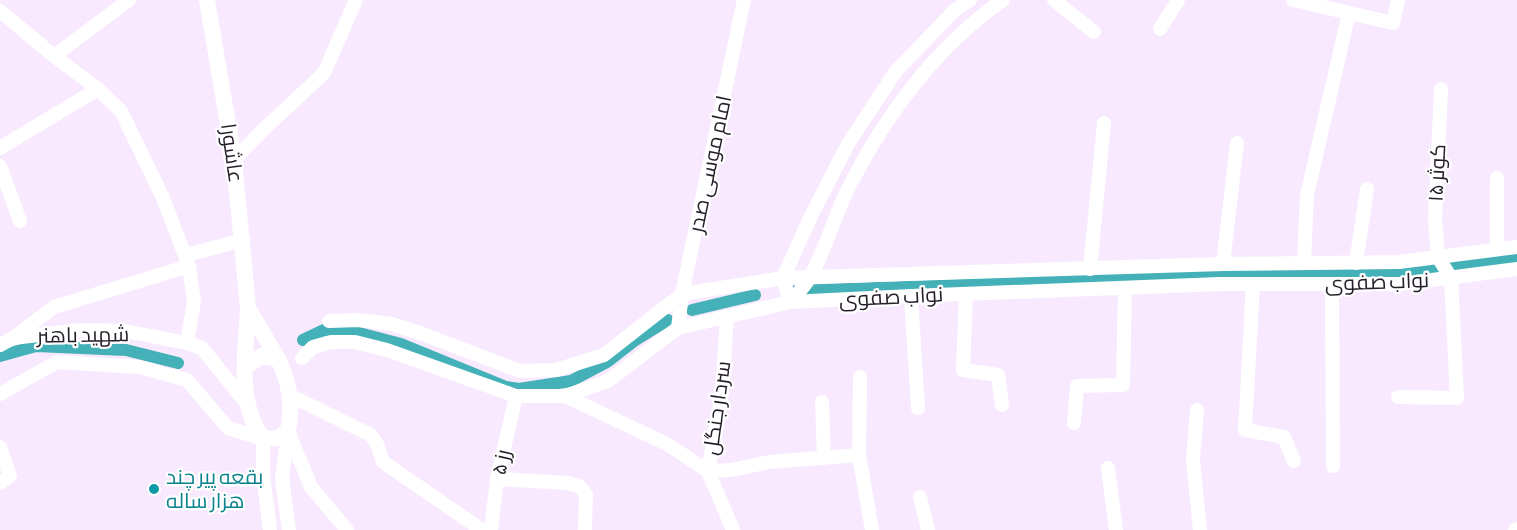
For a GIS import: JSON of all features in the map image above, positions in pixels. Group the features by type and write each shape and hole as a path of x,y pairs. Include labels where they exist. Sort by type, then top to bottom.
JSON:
{"main road":[{"name":"عاشورا","path":"207,0 234,160 243,240 248,308 245,367 247,404 254,428 263,439"},
{"path":"248,308 284,371 291,396 288,431 278,438 263,439"},
{"path":"245,367 262,356 278,359"}],"street":[{"path":"54,56 129,0"},
{"path":"234,160 324,73 356,0"},
{"name":"امام موسی صدر","path":"678,328 682,294 744,0"},
{"path":"790,302 783,278 811,216 848,144 896,71 955,10 970,0"},
{"path":"790,302 810,278 845,195 874,141 896,107 955,39 1003,0"},
{"path":"1054,0 1094,32"},
{"path":"1160,29 1178,0"},
{"path":"1293,0 1393,23 1398,0"},
{"path":"0,12 98,89 121,111 163,198 188,260 194,302 187,343"},
{"path":"1304,263 1307,195 1349,13"},
{"path":"0,148 98,89"},
{"name":"کوثر ۱۵","path":"1438,257 1435,219 1441,89"},
{"path":"1090,268 1104,123"},
{"path":"1223,264 1237,143"},
{"path":"0,166 20,221"},
{"path":"1497,178 1497,249"},
{"path":"1356,263 1366,189"},
{"path":"13,338 54,307 243,240"},
{"name":"نواب صفوی","path":"329,321 359,320 392,324 519,371 556,370 604,355 682,294 783,278 1223,264 1399,262 1517,247"},
{"path":"1398,397 1457,398 1451,278 1438,257"},
{"name":"نواب صفوی","path":"302,358 313,347 331,342 356,342 387,350 516,396 565,396 608,381 678,328 790,302 1253,284 1401,284 1517,269"},
{"path":"1253,284 1245,430 1284,437 1294,461"},
{"path":"1332,285 1333,466"},
{"path":"1074,423 1077,386 1123,385 1125,288"},
{"path":"966,294 963,370 998,375 1002,405"},
{"path":"910,296 918,408"},
{"name":"سردار جنگل","path":"727,316 722,393 708,471 733,530"},
{"name":"شهید باهنر","path":"0,345 13,338 81,330 125,331 187,343 202,348 247,404"},
{"path":"0,394 57,362 139,367 187,380 228,428 263,439 263,475 269,526 292,527 282,478 288,431"},
{"path":"860,377 860,455 872,530"},
{"path":"291,396 371,435 378,446 383,462 482,530"},
{"name":"رز ۵","path":"491,530 496,479 516,396"},
{"path":"565,396 666,444 708,471 731,470 769,462 860,455"},
{"path":"822,402 824,458"},
{"path":"1197,410 1193,460 1200,530"},
{"path":"288,431 311,487 346,530"},
{"path":"0,447 10,476 0,483"},
{"path":"1108,468 1116,530"},
{"path":"496,479 568,483 579,486 586,494 585,530"},
{"path":"920,496 928,530"}],"waterway":[{"path":"796,291 1222,275 1400,274 1517,258"},
{"path":"692,310 755,295"},
{"path":"303,340 324,330 359,333 401,344 506,387 519,389 571,381 607,362 634,341 668,320"},
{"path":"0,356 36,346 126,350 178,363"}],"place":[{"name":"بقعه پیر چند هزار ساله","path":"154,489"}]}
